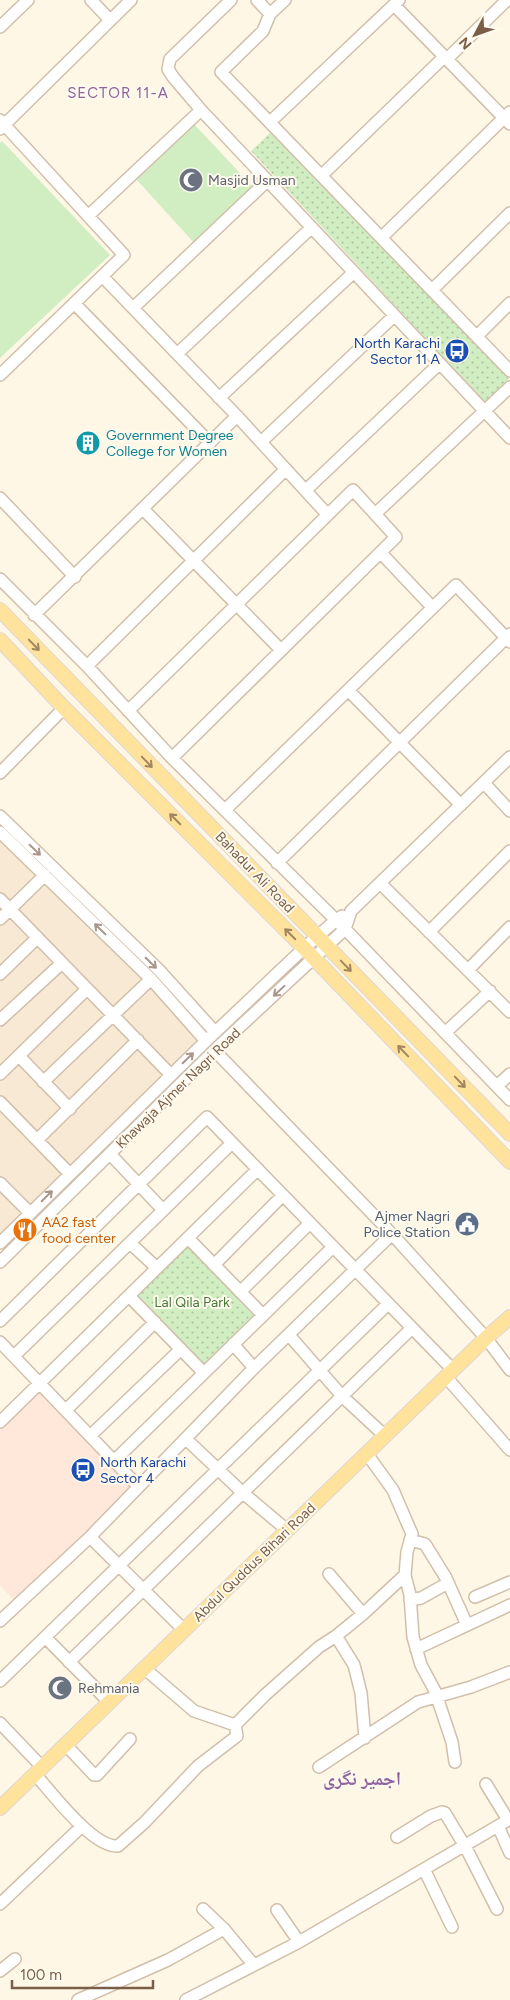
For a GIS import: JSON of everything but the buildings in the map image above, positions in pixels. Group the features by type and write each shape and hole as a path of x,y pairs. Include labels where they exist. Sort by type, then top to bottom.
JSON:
{"main road":[{"name":"Bahadur Ali Road","path":"0,610 510,1134"},
{"name":"Bahadur Ali Road","path":"0,640 64,708 309,953 510,1162"},
{"name":"Abdul Quddus Bihari Road","path":"0,1808 486,1338 510,1317"}],"street":[{"path":"0,27 28,0"},
{"path":"91,0 110,20"},
{"path":"0,375 124,255 2,125 131,0"},
{"path":"231,0 170,59 168,69 172,77 353,273 510,438"},
{"path":"257,0 270,14"},
{"path":"285,0 270,14 263,31 221,72 510,371"},
{"path":"322,175 507,0"},
{"path":"270,122 396,2 446,58 508,118 382,237"},
{"path":"88,216 201,110"},
{"path":"133,308 267,181"},
{"path":"432,289 510,213"},
{"path":"178,354 311,228"},
{"path":"219,398 353,273"},
{"path":"102,276 237,416 327,514"},
{"path":"74,303 210,443"},
{"path":"477,336 510,303"},
{"path":"261,442 394,316"},
{"path":"306,490 439,364"},
{"path":"375,514 510,387"},
{"path":"34,615 237,416"},
{"path":"87,666 286,468"},
{"path":"128,711 353,490 396,537 172,758"},
{"path":"0,498 74,577"},
{"path":"143,509 281,650"},
{"path":"381,553 432,607"},
{"path":"0,578 34,615 87,666 172,758 345,929 510,1100"},
{"path":"224,810 456,585 509,638 277,863"},
{"path":"348,690 461,805"},
{"path":"0,773 64,708"},
{"name":"Khawaja Ajmer Nagri Road","path":"0,1243 215,1032 322,941 336,920 351,912 510,757"},
{"path":"484,783 510,811"},
{"path":"0,816 159,970 215,1032"},
{"path":"0,832 151,979 206,1041"},
{"path":"429,932 510,851"},
{"path":"0,920 45,875"},
{"path":"380,883 510,1012"},
{"path":"0,899 170,1075"},
{"name":"Khawaja Ajmer Nagri Road","path":"322,941 345,929 351,912"},
{"path":"468,970 509,930"},
{"path":"0,974 37,938"},
{"name":"Khawaja Ajmer Nagri Road","path":"0,1262 216,1051 309,953"},
{"path":"0,1020 62,962"},
{"path":"43,1082 151,979"},
{"path":"0,1074 87,989"},
{"path":"446,1032 490,992"},
{"path":"37,1140 138,1040"},
{"path":"216,1051 392,1234 486,1338 510,1370"},
{"path":"19,1056 70,1109"},
{"path":"497,1086 510,1074"},
{"path":"0,1102 70,1174"},
{"path":"0,1321 207,1117 412,1328 510,1450"},
{"path":"14,1356 232,1143"},
{"path":"110,1154 163,1210"},
{"path":"0,1421 258,1169"},
{"path":"0,1183 30,1213"},
{"path":"214,1265 283,1195"},
{"path":"240,1292 310,1223"},
{"path":"0,1620 90,1537 254,1368 392,1234"},
{"path":"188,1238 263,1315"},
{"path":"130,1243 157,1268"},
{"path":"114,1461 333,1247"},
{"path":"129,1296 204,1373"},
{"path":"0,1680 388,1304"},
{"path":"66,1410 155,1322"},
{"path":"69,1662 412,1328"},
{"path":"289,1335 342,1396 385,1436"},
{"path":"0,1342 138,1486"},
{"path":"233,1344 254,1368"},
{"path":"90,1436 181,1349"},
{"path":"186,1439 287,1530"},
{"path":"367,1454 394,1490 412,1534 407,1552 405,1575 410,1600 412,1637 421,1665 437,1697 452,1742 455,1762"},
{"path":"90,1537 184,1630"},
{"path":"410,1540 425,1544 448,1583 468,1625"},
{"path":"329,1574 363,1614"},
{"path":"235,1725 319,1646 336,1636 363,1614 405,1575"},
{"path":"475,1597 510,1582"},
{"path":"410,1600 421,1598 448,1583"},
{"path":"416,1649 510,1606"},
{"path":"336,1636 354,1665 361,1693 365,1738"},
{"path":"45,1637 108,1702"},
{"path":"144,1668 194,1710 235,1725"},
{"path":"319,1767 418,1702 510,1672"},
{"path":"1,1727 38,1770 81,1827 106,1844 118,1846 145,1822 198,1766 236,1736 235,1725"},
{"path":"65,1744 97,1775 130,1739"},
{"path":"486,1784 506,1821 510,1852"},
{"path":"397,1837 431,1816 442,1812 448,1816 497,1909"},
{"path":"186,2000 299,1942 506,1821"},
{"path":"0,1904 81,1827"},
{"path":"424,1869 452,1927"},
{"path":"203,1909 224,1929 253,1964"},
{"path":"277,1910 299,1942"},
{"path":"78,2000 168,1960 224,1929"},
{"path":"0,1971 15,1959"}],"shaded area":[{"path":"0,819 50,866 154,978 199,1043 0,1235"},
{"path":"40,1383 137,1485 16,1602 0,1586 0,1423"}],"green space":[{"name":"Masjid Usman","path":"194,124 254,188 196,245 136,179"},
{"path":"271,132 509,379 485,402 251,151"},
{"path":"2,141 110,255 0,358 0,143"},
{"name":"Lal Qila Park","path":"188,1238 263,1315 204,1373 129,1296"}],"place":[{"name":"Masjid Usman","path":"191,180"},
{"name":"North Karachi Sector 11 A","path":"457,351"},
{"name":"Government Degree College for Women","path":"88,443"},
{"name":"Ajmer Nagri Police Station","path":"467,1224"},
{"name":"AA2 fast food center","path":"25,1230"},
{"name":"North Karachi Sector 4","path":"83,1470"},
{"name":"Rehmania","path":"60,1688"}],"district":[{"name":"SECTOR 11-A","path":"118,93"},
{"name":"اجمیر نگری","path":"362,1778"}]}
